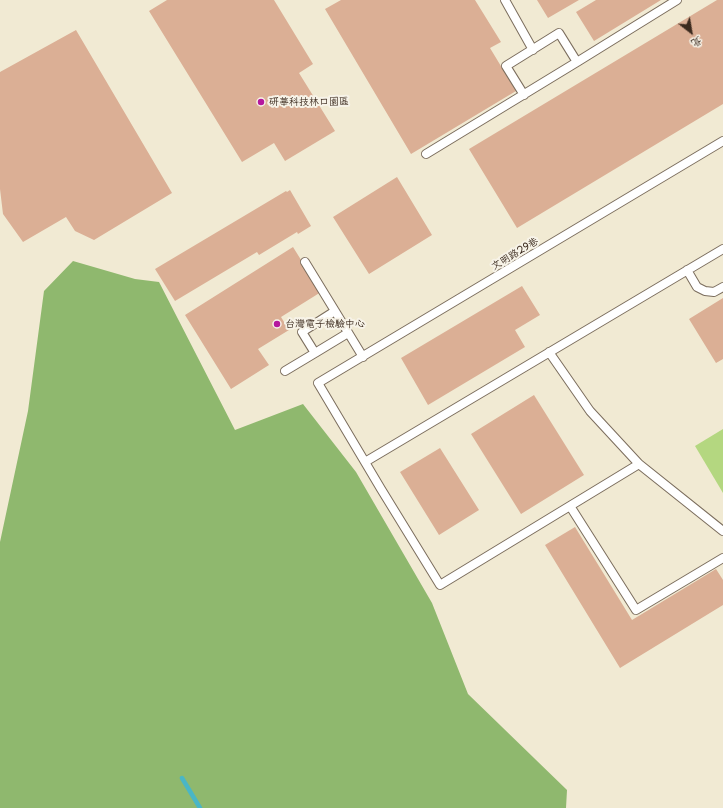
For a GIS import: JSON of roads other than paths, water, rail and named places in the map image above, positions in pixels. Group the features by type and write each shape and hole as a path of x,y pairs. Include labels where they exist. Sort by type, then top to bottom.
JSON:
{"lane":[{"path":"505,0 534,50"},
{"path":"426,154 677,0"},
{"path":"524,95 506,66 560,33 577,62"},
{"name":"文明路29巷","path":"365,462 318,383 723,141"},
{"path":"639,464 440,585 365,462 723,249"},
{"path":"305,262 363,357"},
{"path":"687,270 697,286 705,291 714,292 723,287"},
{"path":"315,353 302,332 335,311"},
{"path":"285,371 348,333"},
{"path":"549,352 590,411 639,464 723,531"},
{"path":"570,506 636,610 723,558"}],"waterway":[{"path":"182,778 200,808"}],"place":[{"name":"研華科技林口園區","path":"261,102"},
{"name":"台灣電子檢驗中心","path":"277,324"}]}
